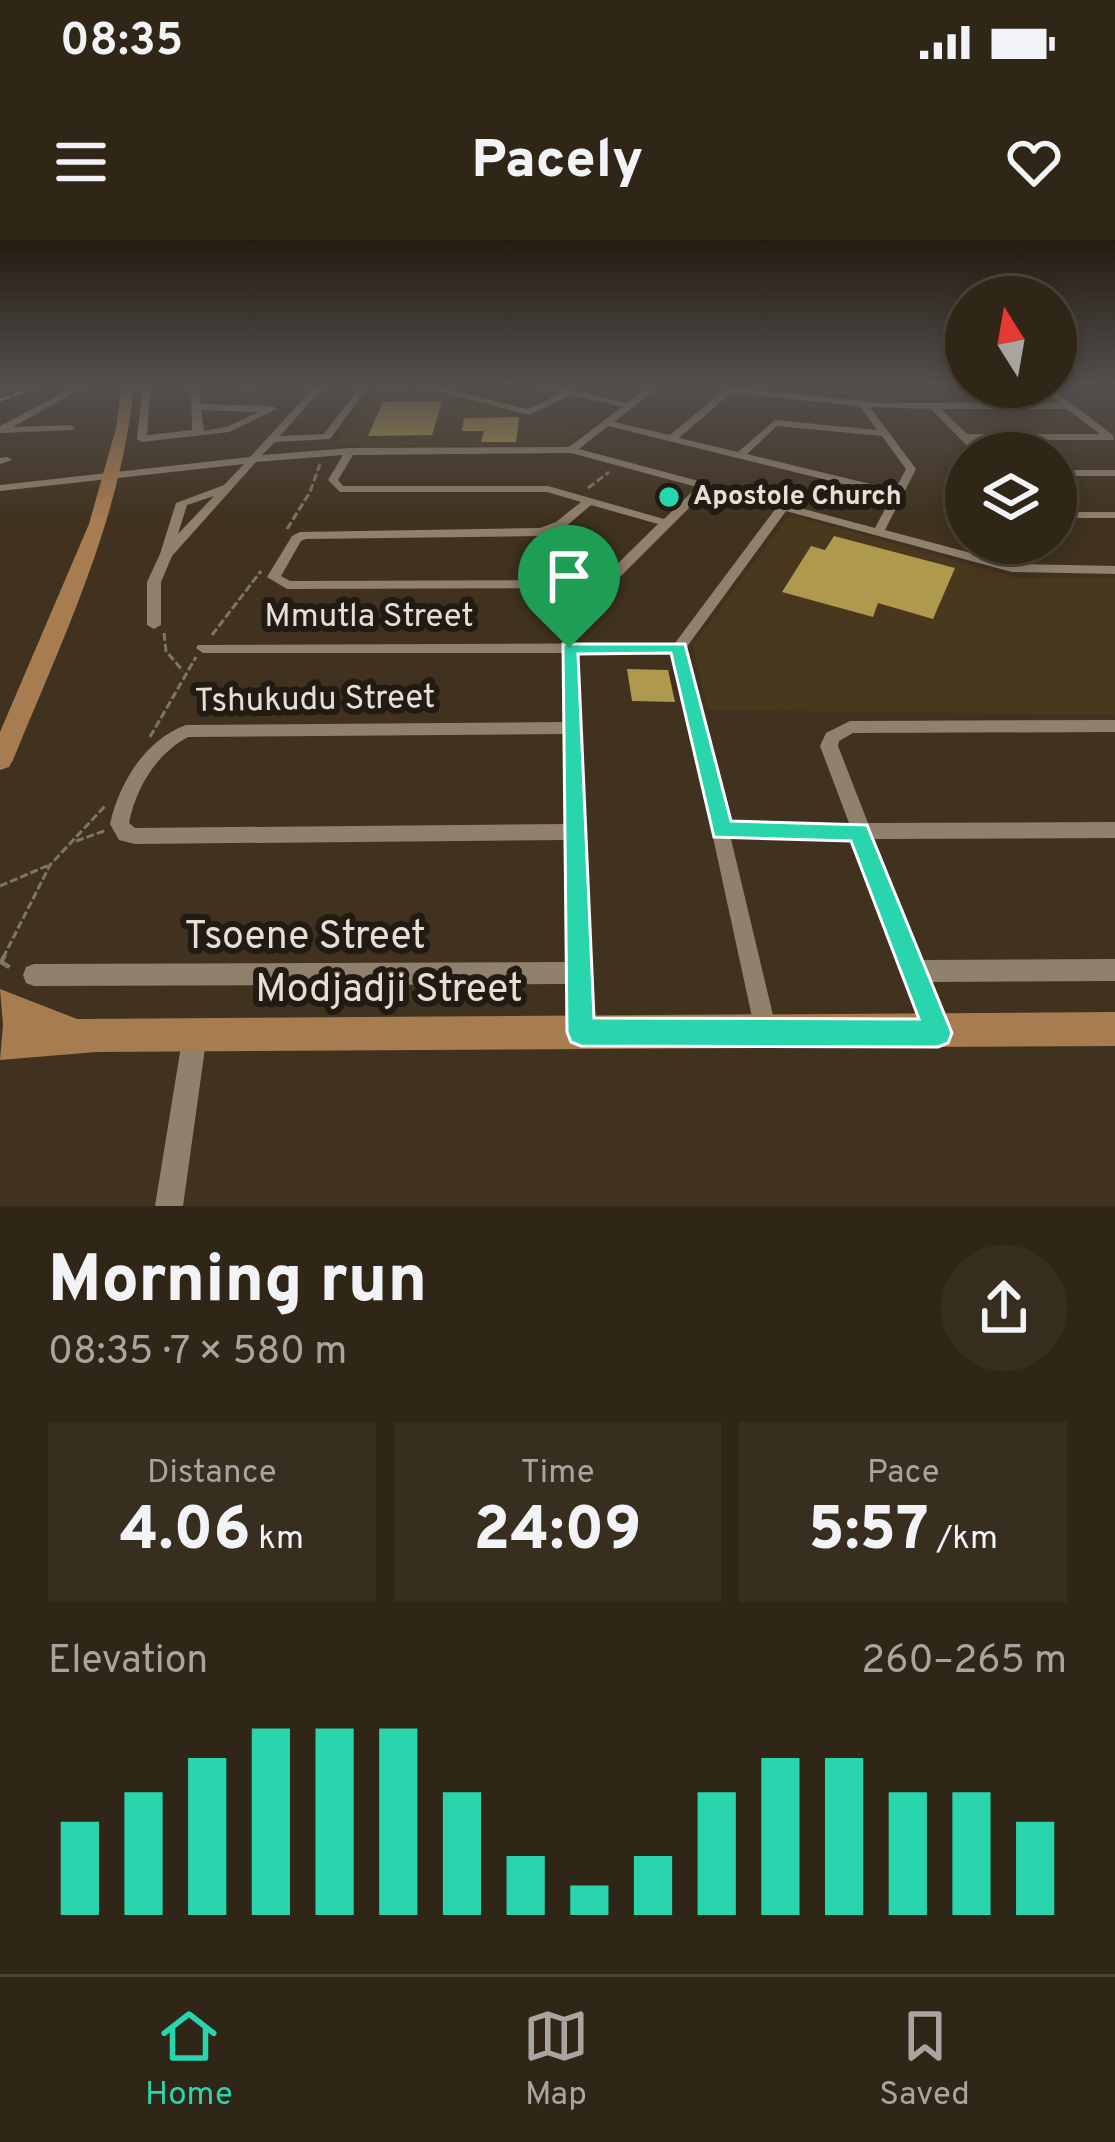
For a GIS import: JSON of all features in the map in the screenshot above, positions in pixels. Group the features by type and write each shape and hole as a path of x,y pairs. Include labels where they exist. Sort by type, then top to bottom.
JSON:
{"street":[{"path":"0,430 32,429"},
{"path":"0,760 87,549 116,429"},
{"path":"143,429 142,439 228,429"},
{"path":"166,555 283,429"},
{"path":"275,439 327,437 333,429"},
{"path":"571,450 598,429"},
{"path":"634,429 898,494"},
{"path":"672,439 683,429"},
{"path":"740,454 768,429"},
{"path":"841,429 884,433"},
{"path":"878,532 911,469 881,429"},
{"path":"1077,439 1112,439"},
{"path":"0,488 326,452 571,450 945,550"},
{"path":"350,451 333,480 340,489 543,489 666,523"},
{"path":"1077,472 1115,473"},
{"path":"0,720 29,668 106,476"},
{"path":"154,625 154,582 182,503 232,485"},
{"path":"584,498 545,532 304,535 296,539 274,577 286,585 595,584 612,577 704,486"},
{"path":"765,1033 679,648 783,507"},
{"path":"1077,515 1115,515"},
{"path":"997,564 1115,570"},
{"name":"Mmutla Street","path":"203,648 679,648"},
{"path":"569,648 581,1032"},
{"path":"938,1033 830,746 842,729 1115,726"},
{"name":"Tshukudu Street","path":"121,828 124,805 157,750 186,731 572,728"},
{"path":"121,828 136,836 574,832"},
{"path":"722,831 1115,830"},
{"path":"912,971 1115,970"},
{"name":"Tsoene Street","path":"34,975 577,973"},
{"name":"Modjadji Street","path":"0,1006 37,1024 96,1035"},
{"name":"Modjadji Street","path":"0,1043 96,1035 1115,1029"},
{"path":"169,1206 195,1034"}],"path":[{"path":"286,538 286,526 310,492 326,452"},
{"path":"584,498 619,463"},
{"path":"144,746 184,672 269,561"},
{"path":"154,625 165,634 166,651 184,672"},
{"path":"1,962 50,865 113,794"},
{"path":"70,843 121,828"},
{"path":"0,886 50,865"}],"shaded area":[{"path":"346,429 583,431 557,446 334,446"},
{"path":"798,517 945,557 945,564 969,564 1020,578 1115,578 1115,715 707,710 693,645 787,518"}],"building":[{"path":"371,429 434,429 432,435 368,436"},
{"path":"518,429 516,442 481,442 484,431 462,431"},
{"path":"834,536 955,568 933,619 878,603 873,617 782,592 811,546 825,550"},
{"path":"627,669 668,670 675,702 632,701"}],"place":[{"name":"Apostole Church","path":"669,497"}],"route":[{"path":"569,648 679,648 722,831 859,832 938,1033 581,1032 569,648"}]}
